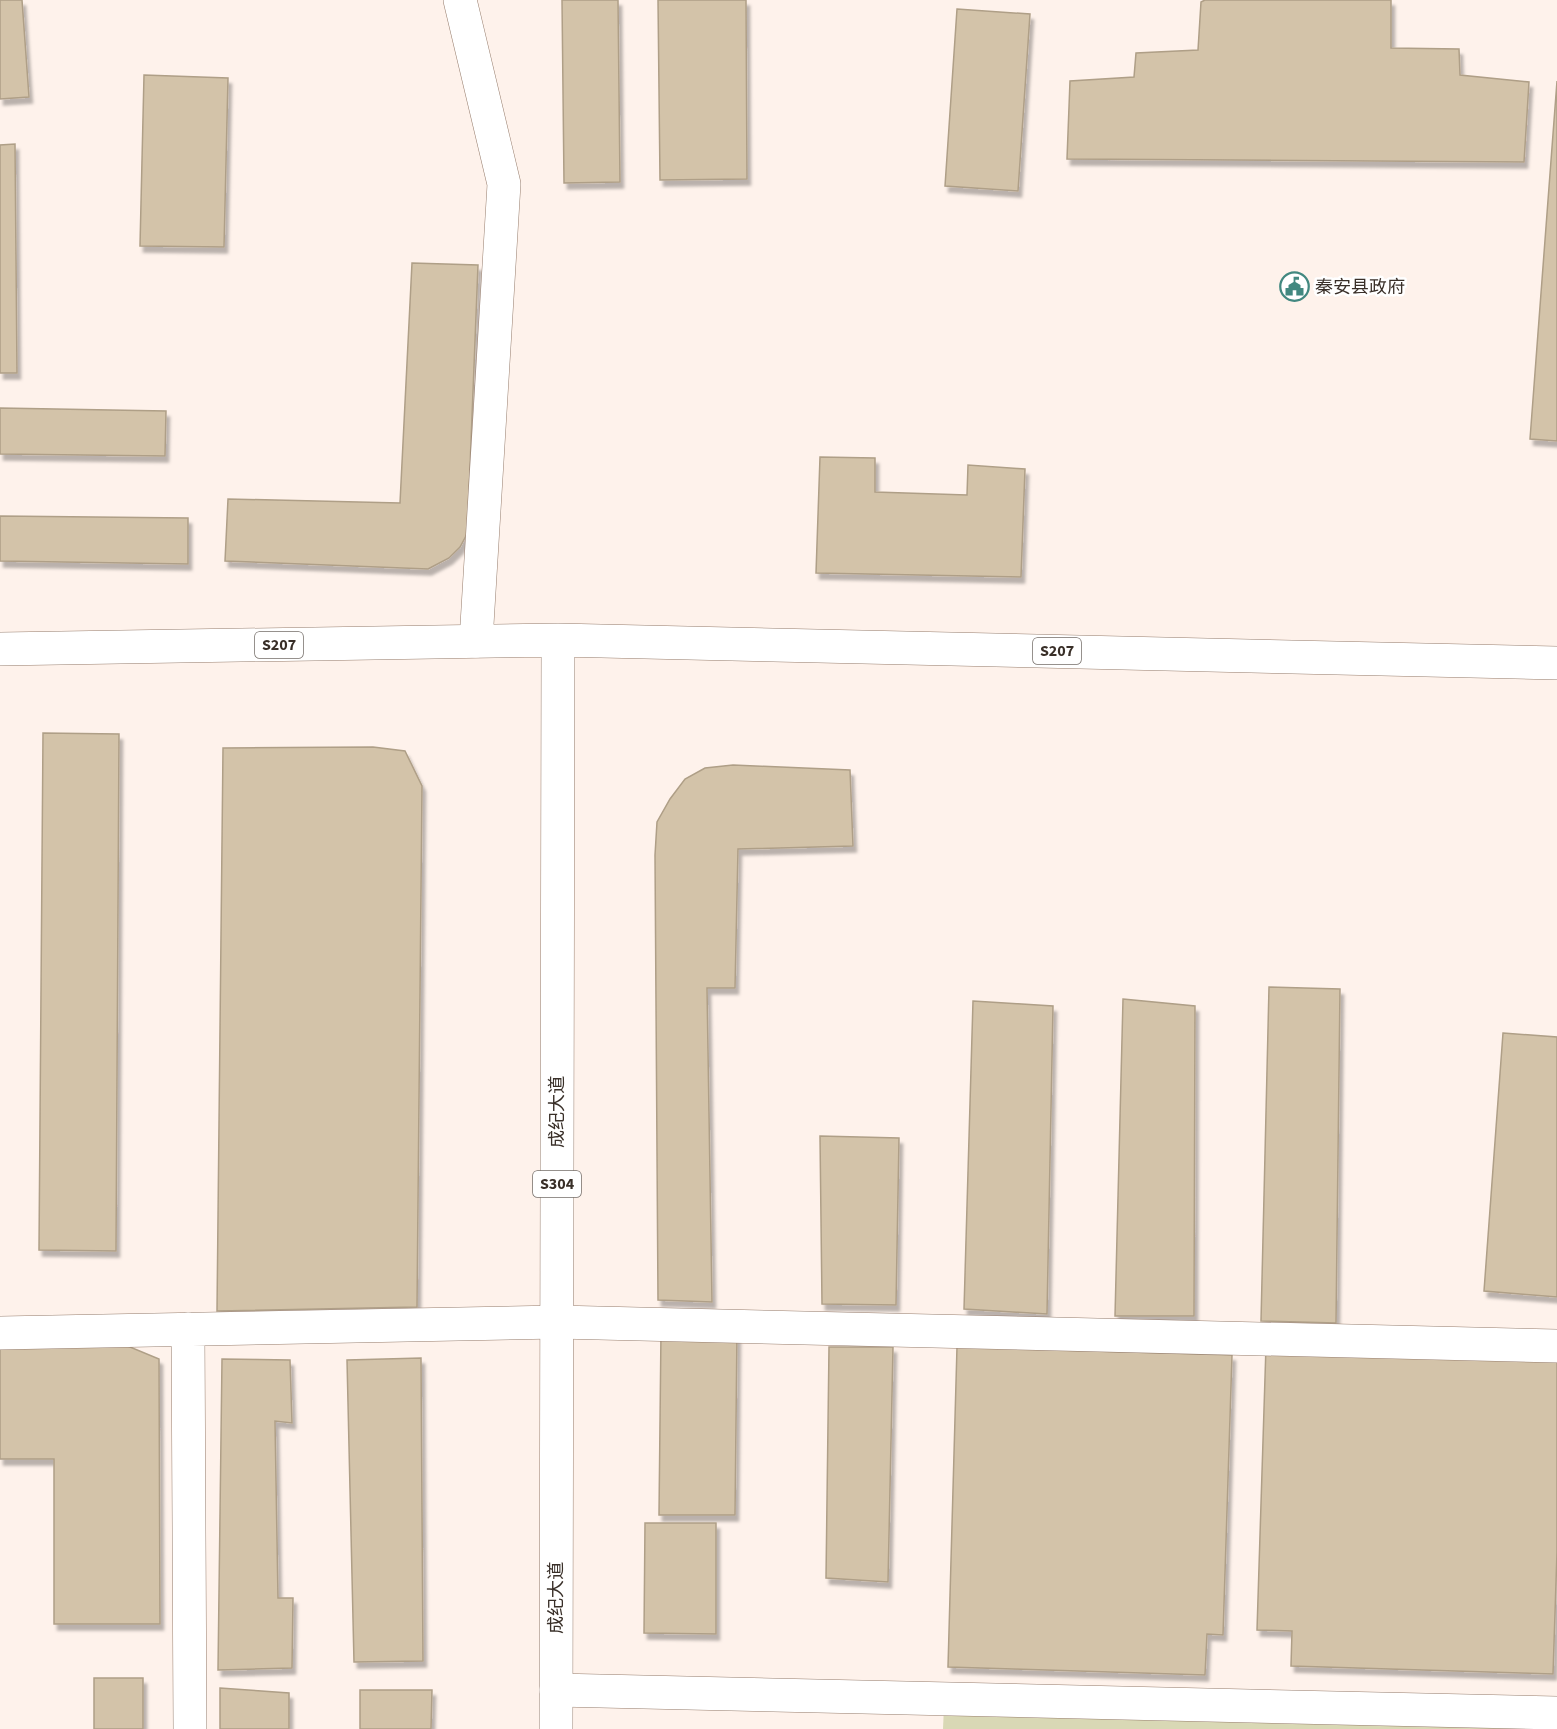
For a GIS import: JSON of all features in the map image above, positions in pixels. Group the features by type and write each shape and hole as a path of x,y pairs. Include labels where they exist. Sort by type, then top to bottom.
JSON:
{"street":[{"path":"460,0 504,184 476,641"},
{"name":"S207","path":"0,649 558,640 1557,663"},
{"name":"成纪大道","path":"556,1729 558,640"},
{"path":"0,1333 557,1322 1557,1346"},
{"path":"188,1329 190,1729"},
{"path":"556,1690 1557,1713"}],"green space":[{"path":"944,1706 1523,1725 1523,1729 943,1729"}],"building":[{"path":"0,0 22,0 29,97 0,99"},
{"path":"562,0 618,0 620,182 564,183"},
{"path":"658,0 746,0 747,179 660,180"},
{"path":"1205,0 1391,0 1391,48 1459,49 1460,75 1529,82 1524,162 1067,159 1070,81 1134,77 1136,53 1198,50 1201,2"},
{"path":"957,9 1030,14 1018,191 945,186"},
{"path":"144,75 228,78 224,247 140,246"},
{"path":"1557,81 1557,441 1530,439"},
{"path":"15,144 17,373 0,373 0,145"},
{"path":"412,263 478,265 467,534 460,547 449,558 428,569 225,561 228,499 400,503"},
{"path":"0,408 166,411 165,456 0,454"},
{"path":"820,457 875,458 875,492 967,495 968,465 1025,469 1021,577 816,573"},
{"path":"0,516 188,518 188,564 0,561"},
{"path":"43,733 119,734 116,1251 39,1250"},
{"path":"373,747 405,751 422,786 417,1307 217,1311 223,748"},
{"path":"733,765 850,770 853,846 738,849 735,988 707,988 712,1302 658,1300 655,855 657,822 685,779 705,768"},
{"path":"1269,987 1340,989 1336,1323 1261,1321"},
{"path":"1123,999 1195,1006 1194,1316 1115,1316"},
{"path":"973,1001 1053,1006 1047,1314 964,1309"},
{"path":"1503,1033 1557,1037 1557,1297 1484,1291"},
{"path":"820,1136 899,1138 896,1305 822,1304"},
{"path":"661,1331 737,1331 735,1515 659,1515"},
{"path":"0,1342 118,1342 159,1359 160,1624 54,1624 54,1459 0,1459"},
{"path":"1266,1346 1557,1355 1557,1552 1553,1674 1291,1666 1292,1631 1257,1630"},
{"path":"829,1347 893,1347 888,1582 826,1578"},
{"path":"957,1347 1232,1355 1223,1635 1207,1634 1205,1675 948,1667"},
{"path":"421,1358 423,1661 354,1662 347,1360"},
{"path":"222,1359 290,1360 292,1423 275,1421 278,1598 293,1598 292,1668 218,1670"},
{"path":"645,1523 716,1523 716,1634 644,1633"},
{"path":"94,1678 143,1678 143,1729 94,1729"},
{"path":"220,1688 289,1693 289,1729 220,1729"},
{"path":"360,1690 432,1690 431,1729 360,1729"}],"place":[{"name":"秦安县政府","path":"1294,287"}]}
